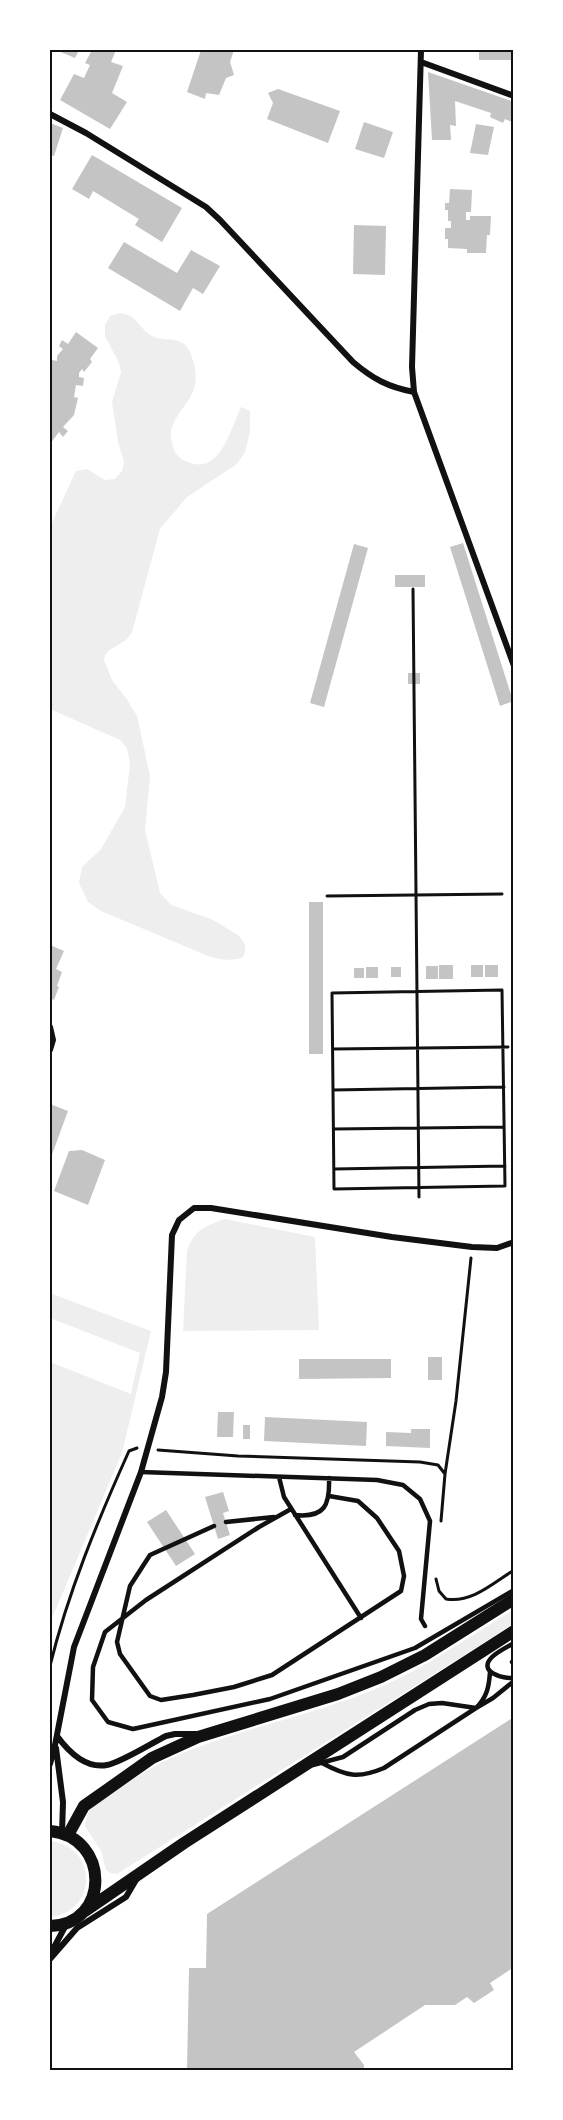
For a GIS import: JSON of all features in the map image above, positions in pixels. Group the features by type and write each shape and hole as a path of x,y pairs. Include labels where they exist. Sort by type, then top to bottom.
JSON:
{"main road":[{"path":"84,1911 92,1900 96,1888 93,1862 79,1842 60,1833 84,1806 134,1769 152,1758 208,1734 338,1694 381,1677 424,1655 513,1599"},
{"path":"50,1926 67,1923 513,1631"}],"street":[{"path":"421,50 412,367 414,392 513,666"},
{"path":"421,62 513,96"},
{"path":"50,114 86,133 206,207 353,362 367,374 394,389 414,392"},
{"path":"50,1027 53,1040 50,1050"},
{"path":"50,1764 74,1647 141,1472 162,1397 166,1372 172,1235 179,1220 194,1208 212,1208 392,1237 472,1247 497,1248 513,1242"},
{"path":"57,1736 81,1760 96,1765 107,1765 166,1736 208,1734"},
{"path":"55,1745 63,1802 60,1833"},
{"path":"50,1958 77,1928 126,1897 140,1874"},
{"path":"50,1958 67,1923"}],"lane":[{"path":"141,1472 377,1480 404,1485 420,1499 430,1521 421,1619 425,1626"},
{"path":"279,1477 284,1497 291,1509 361,1617"},
{"path":"295,1515 310,1516 324,1509 329,1496 328,1478"},
{"path":"214,1526 150,1556 129,1586 117,1642 120,1654 150,1696 161,1700 234,1687 272,1675 401,1591 404,1576 399,1551 376,1518 358,1501 329,1496"},
{"path":"291,1509 122,1618 105,1632 93,1667 92,1700 108,1722 133,1729 270,1698 415,1648 513,1590"},
{"path":"226,1522 278,1516"},
{"path":"476,1708 488,1690 489,1662 492,1657 513,1643"},
{"path":"490,1672 500,1677 513,1679"},
{"path":"322,1763 352,1776 368,1775 384,1768 487,1703 513,1679"},
{"path":"299,1769 343,1757 415,1710 429,1704 442,1703 476,1708"}],"path":[{"path":"413,589 419,1197"},
{"path":"327,896 502,894"},
{"path":"502,990 505,1047 505,1186 334,1189 333,1049 332,993 502,990"},
{"path":"333,1049 505,1047"},
{"path":"333,1090 504,1087"},
{"path":"334,1129 504,1127"},
{"path":"334,1168 505,1166"},
{"path":"445,1474 456,1401 472,1247"}],"shaded area":[{"path":"120,313 131,316 152,336 183,343 191,354 195,369 195,385 171,432 174,450 178,456 199,465 208,462 223,448 241,407 250,411 250,432 245,452 237,464 187,497 160,529 132,632 126,640 108,651 104,660 112,680 137,716 150,776 145,830 160,893 171,905 211,919 238,935 245,944 245,953 242,958 238,959 225,960 208,956 101,911 88,902 79,883 82,867 101,849 125,807 130,764 127,748 120,740 50,709 50,527 76,471 87,469 105,480 115,479 122,471 124,462 118,442 112,402 121,372 119,363 105,336 105,325 110,316"},
{"path":"225,1219 315,1237 319,1330 183,1331 187,1251 197,1233"},
{"path":"50,1293 151,1331 122,1453 50,1623 50,1362 131,1394 140,1353 50,1318"},
{"path":"513,1610 513,1624 117,1874 106,1870 101,1851 85,1826 86,1819 95,1805 141,1774 191,1750 341,1702 385,1685 441,1655"},
{"path":"50,1841 66,1845 77,1854 84,1866 86,1879 84,1892 77,1904 66,1913 50,1917"}],"building":[{"path":"56,50 79,50 75,58"},
{"path":"92,50 116,50 111,62 123,66 112,93 127,102 110,129 60,100 74,74 84,78 90,65 85,63"},
{"path":"201,50 234,50 230,62 234,75 226,78 219,95 206,93 205,99 187,92"},
{"path":"479,50 514,50 514,60 479,60"},
{"path":"428,72 514,102 512,105 514,106 514,123 505,119 503,123 490,117 491,113 455,101 456,126 450,125 451,140 432,140"},
{"path":"278,89 340,111 328,143 267,119 273,103 268,93"},
{"path":"364,122 393,132 384,158 355,149"},
{"path":"50,123 63,128 54,156 50,155"},
{"path":"476,124 494,127 488,155 470,153"},
{"path":"92,155 182,208 162,242 135,225 139,219 93,191 89,199 72,189"},
{"path":"450,189 472,190 471,212 466,212 466,220 470,220 470,216 491,216 486,253 467,253 467,249 448,248 445,228 451,228 451,221 448,221 448,210 445,210 445,203 449,203"},
{"path":"354,225 386,226 385,275 353,274"},
{"path":"124,242 177,273 191,250 220,266 203,294 193,288 180,311 108,268"},
{"path":"76,332 98,348 90,359 92,362 84,372 82,369 79,373 79,377 84,378 83,386 76,385 74,397 78,398 74,415 63,427 68,431 63,437 59,432 50,444 52,360 57,361 57,356 63,349 59,346 62,340 68,344"},
{"path":"463,543 513,701 500,706 450,547"},
{"path":"354,544 368,548 324,707 310,703"},
{"path":"395,575 425,575 425,587 395,587"},
{"path":"408,673 420,673 420,684 408,684"},
{"path":"309,902 323,902 323,1054 309,1054"},
{"path":"50,945 64,951 56,969 62,972 54,1000 50,998"},
{"path":"439,965 453,965 453,979 439,979"},
{"path":"471,965 483,965 483,977 471,977"},
{"path":"485,965 498,965 498,977 485,977"},
{"path":"426,966 438,966 438,979 426,979"},
{"path":"366,967 378,967 378,978 366,978"},
{"path":"391,967 401,967 401,977 391,977"},
{"path":"354,968 364,968 364,978 354,978"},
{"path":"50,1104 68,1111 50,1160"},
{"path":"82,1150 105,1160 88,1205 54,1191 69,1151"},
{"path":"428,1357 442,1357 442,1380 428,1380"},
{"path":"299,1359 391,1359 391,1378 299,1379"},
{"path":"218,1412 234,1412 233,1437 217,1437"},
{"path":"265,1417 367,1422 366,1446 264,1441"},
{"path":"243,1425 250,1425 250,1439 243,1439"},
{"path":"411,1429 430,1429 430,1448 386,1446 386,1432 411,1433"},
{"path":"223,1492 229,1511 223,1513 230,1535 218,1539 205,1497"},
{"path":"166,1510 195,1554 176,1566 147,1522"},
{"path":"514,1717 514,1967 490,1983 494,1990 474,2003 467,1997 455,2005 425,2005 354,2052 364,2065 364,2070 187,2070 189,1968 206,1968 207,1914"}]}
